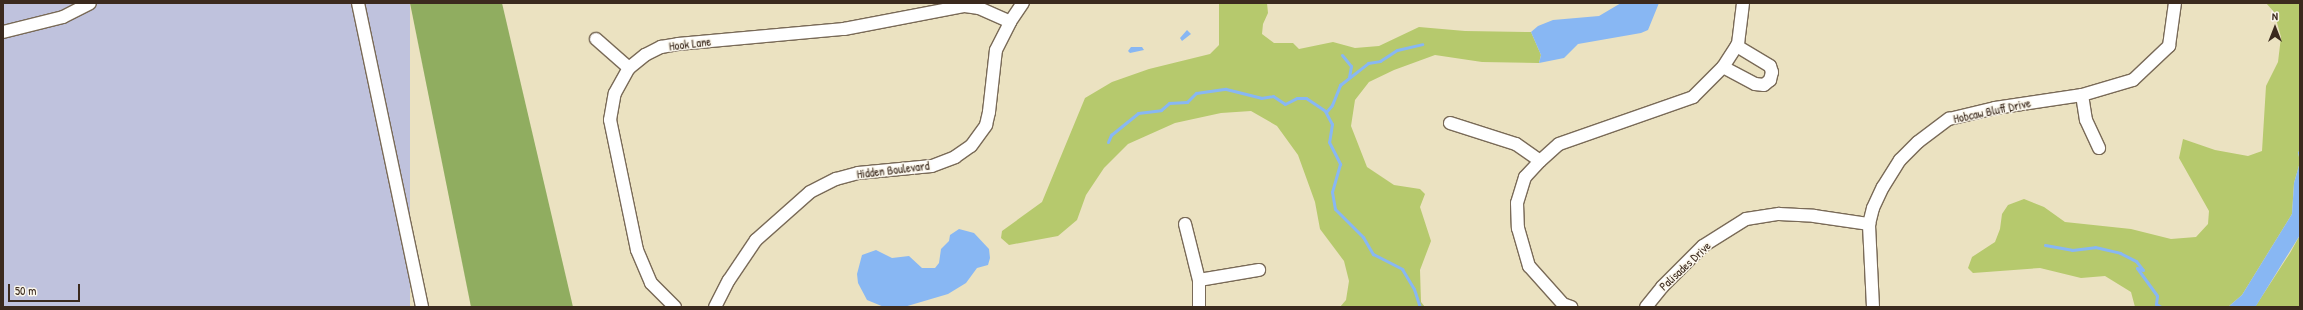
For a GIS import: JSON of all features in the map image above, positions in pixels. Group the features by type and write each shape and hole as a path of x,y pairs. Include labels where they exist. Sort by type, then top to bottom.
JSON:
{"street":[{"path":"3,32 63,17 90,3"},
{"path":"358,3 422,307"},
{"name":"Hidden Boulevard","path":"714,307 729,280 756,240 810,192 836,178 858,173 932,166 955,157 971,146 986,125 989,112 996,50 1010,22 1023,3"},
{"path":"1571,307 1563,304 1529,266 1518,228 1517,203 1525,177 1559,144 1694,96 1723,67 1737,46 1743,3"},
{"name":"Hobcaw Bluff Drive","path":"1873,307 1869,224 1880,194 1900,160 1918,142 1949,119 1995,108 2082,95 2133,80 2169,46 2175,3"},
{"name":"Hook Lane","path":"675,307 651,283 637,250 610,120 615,93 629,68 645,55 661,47 678,44 844,29 965,6 979,8 1010,22"},
{"path":"596,39 629,68"},
{"path":"1723,67 1755,84 1764,85 1770,80 1772,72 1770,66 1737,46"},
{"path":"2082,95 2086,120 2100,148"},
{"path":"1450,123 1516,144 1540,162"},
{"name":"Palisades Drive","path":"1646,307 1662,287 1703,246 1746,219 1779,214 1814,216 1869,224"},
{"path":"1185,224 1199,280 1199,307"},
{"path":"1199,280 1259,270"}],"shaded area":[{"path":"3,3 410,3 410,307 3,307"}],"green space":[{"path":"410,3 502,3 573,307 471,307"},
{"path":"1219,3 1267,3 1268,13 1263,24 1262,34 1274,43 1293,43 1299,49 1333,42 1355,48 1379,46 1419,27 1465,31 1531,32 1541,55 1539,63 1482,62 1435,55 1394,70 1369,82 1355,100 1351,126 1367,167 1394,185 1420,189 1425,194 1420,207 1431,241 1420,270 1421,302 1425,307 1340,307 1346,300 1349,281 1344,261 1320,229 1315,202 1298,155 1277,126 1251,111 1221,113 1175,123 1128,144 1104,168 1086,195 1077,220 1058,236 1009,245 1001,238 1002,231 1042,202 1085,98 1112,82 1149,69 1210,54 1219,45"},
{"path":"2266,3 2300,3 2300,151 2298,152 2300,162 2294,183 2292,214 2242,295 2228,307 2135,307 2131,292 2105,276 2081,278 2040,268 1973,273 1968,268 1972,257 1995,242 2000,229 2002,214 2008,205 2024,199 2044,207 2065,222 2131,229 2171,239 2196,237 2208,224 2209,211 2179,158 2183,139 2215,150 2248,156 2262,151 2266,86 2278,62 2281,37 2274,12"},
{"path":"2300,235 2300,307 2255,307 2290,253"}],"water":[{"path":"1621,3 1659,3 1648,30 1641,33 1578,44 1564,58 1539,63 1541,55 1531,32 1538,26 1553,20 1599,16"},
{"path":"1187,30 1191,34 1182,41 1180,38"},
{"path":"1131,47 1142,47 1144,50 1130,53 1128,51"},
{"path":"2300,151 2300,162 2298,152"},
{"path":"2300,162 2300,235 2256,306 2228,307 2242,295 2292,214 2294,183"},
{"path":"959,229 974,233 989,249 990,258 988,265 977,268 966,283 948,294 904,307 884,307 867,300 858,283 857,274 862,255 876,250 892,258 909,256 922,268 935,268 939,263 941,249 949,241 950,235"}],"waterway":[{"path":"1326,112 1332,105 1340,85 1368,63 1380,61 1397,50 1422,44"},
{"path":"1342,55 1351,66 1349,77"},
{"path":"1108,142 1111,135 1138,113 1161,110 1169,103 1187,102 1196,93 1226,89 1261,98 1273,96 1285,104 1297,98 1306,98 1325,111 1332,124 1329,142 1340,164 1332,192 1335,209 1363,237 1373,254 1402,269 1414,289 1420,307"},
{"path":"2045,245 2072,250 2095,247 2120,253 2136,261 2143,270 2137,268 2157,296 2156,304 2161,307 2176,307"}]}
